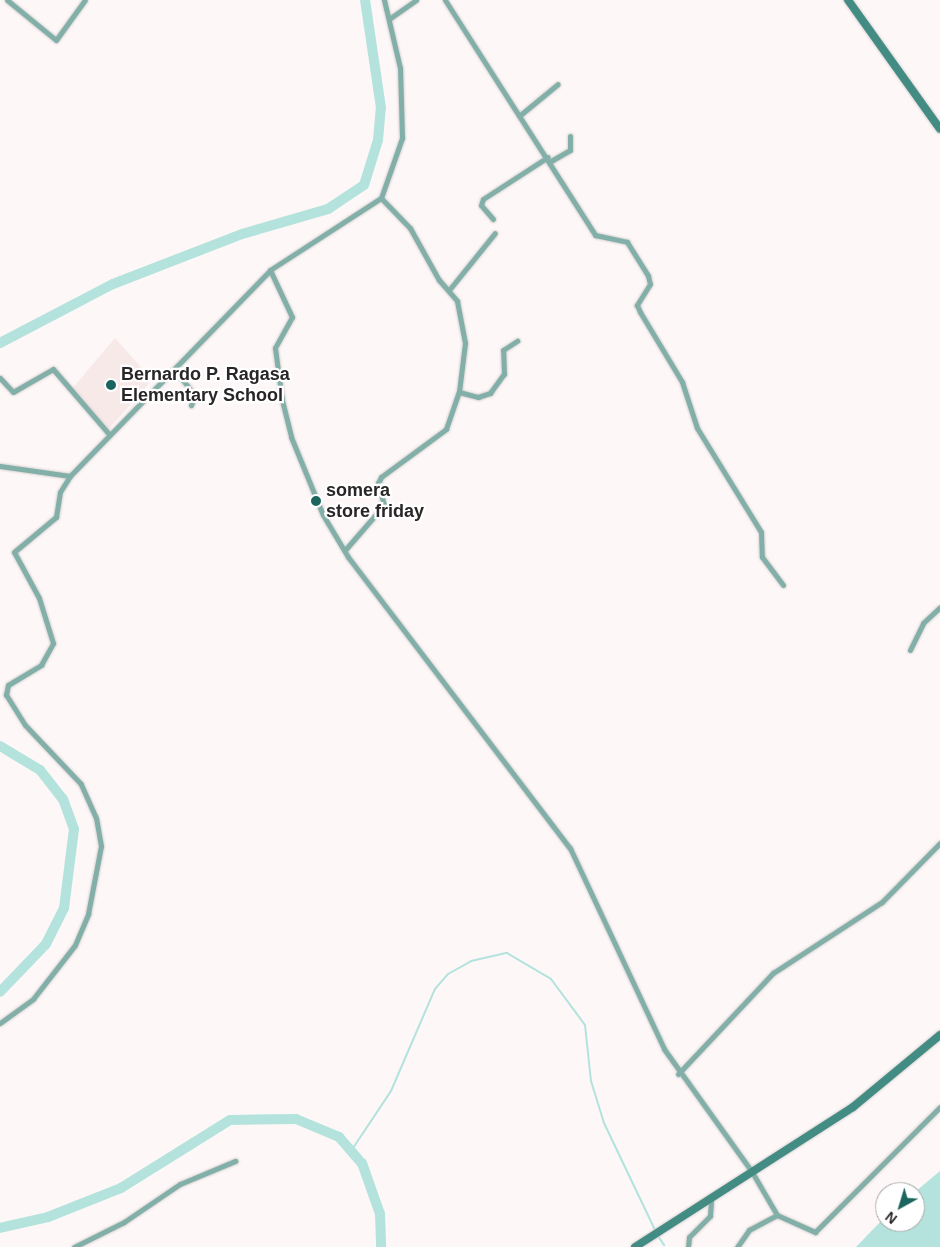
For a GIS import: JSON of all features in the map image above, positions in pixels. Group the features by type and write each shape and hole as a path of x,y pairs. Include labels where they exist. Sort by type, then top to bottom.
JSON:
{"street":[{"path":"7,0 56,40 85,0"},
{"path":"0,1023 33,999 71,951 88,914 100,867 101,837 88,797 68,766 24,725 6,695 8,685 41,666 53,643 39,598 14,552 56,517 60,492 70,476 270,270 381,198 402,138 400,68 384,0"},
{"path":"389,19 416,0"},
{"path":"445,0 519,116 550,159 595,235 627,242 648,276 650,284 637,305 640,312 682,382 697,428 761,532 762,557 784,585"},
{"path":"848,0 940,129"},
{"path":"519,116 558,84"},
{"path":"493,218 481,205 483,199 550,159 570,150 570,136"},
{"path":"345,550 384,505 378,483 381,478 446,429 459,392 463,325 449,290 410,228 381,198"},
{"path":"449,290 465,264 495,233"},
{"path":"270,270 291,312 274,351 291,437 322,515 345,550 570,848 627,976 678,1074 752,1172 777,1215 815,1232 940,1107"},
{"path":"459,392 478,397 490,393 504,374 503,350 517,341"},
{"path":"0,378 13,392 53,369 109,434"},
{"path":"175,370 195,396 191,404"},
{"path":"0,466 70,476"},
{"path":"910,650 923,624 940,607"},
{"path":"678,1074 773,973 882,902 940,843"},
{"path":"635,1247 854,1107 940,1035"},
{"path":"74,1247 124,1222 180,1184 235,1161"},
{"path":"688,1247 689,1237 710,1216 711,1200"},
{"path":"737,1247 749,1230 777,1215"}],"shaded area":[{"name":"Bernardo P. Ragasa Elementary School","path":"115,338 152,380 108,430 71,390"}],"water":[{"path":"940,1171 940,1247 856,1247 875,1227 875,1232 925,1232 925,1184"}],"waterway":[{"path":"0,343 113,284 242,234 328,209 364,185 378,140 381,108 365,0"},
{"path":"0,746 40,770 63,799 74,829 64,908 46,944 0,992"},
{"path":"351,1151 391,1091 435,989 448,974 471,961 507,953 551,979 585,1025 591,1081 604,1123 656,1232"},
{"path":"0,1228 48,1217 121,1188 230,1120 296,1119 339,1137 362,1163 380,1214 381,1247"},
{"path":"658,1236 664,1245"}],"place":[{"name":"Bernardo P. Ragasa Elementary School","path":"111,385"},
{"name":"somera store friday","path":"316,501"}]}
